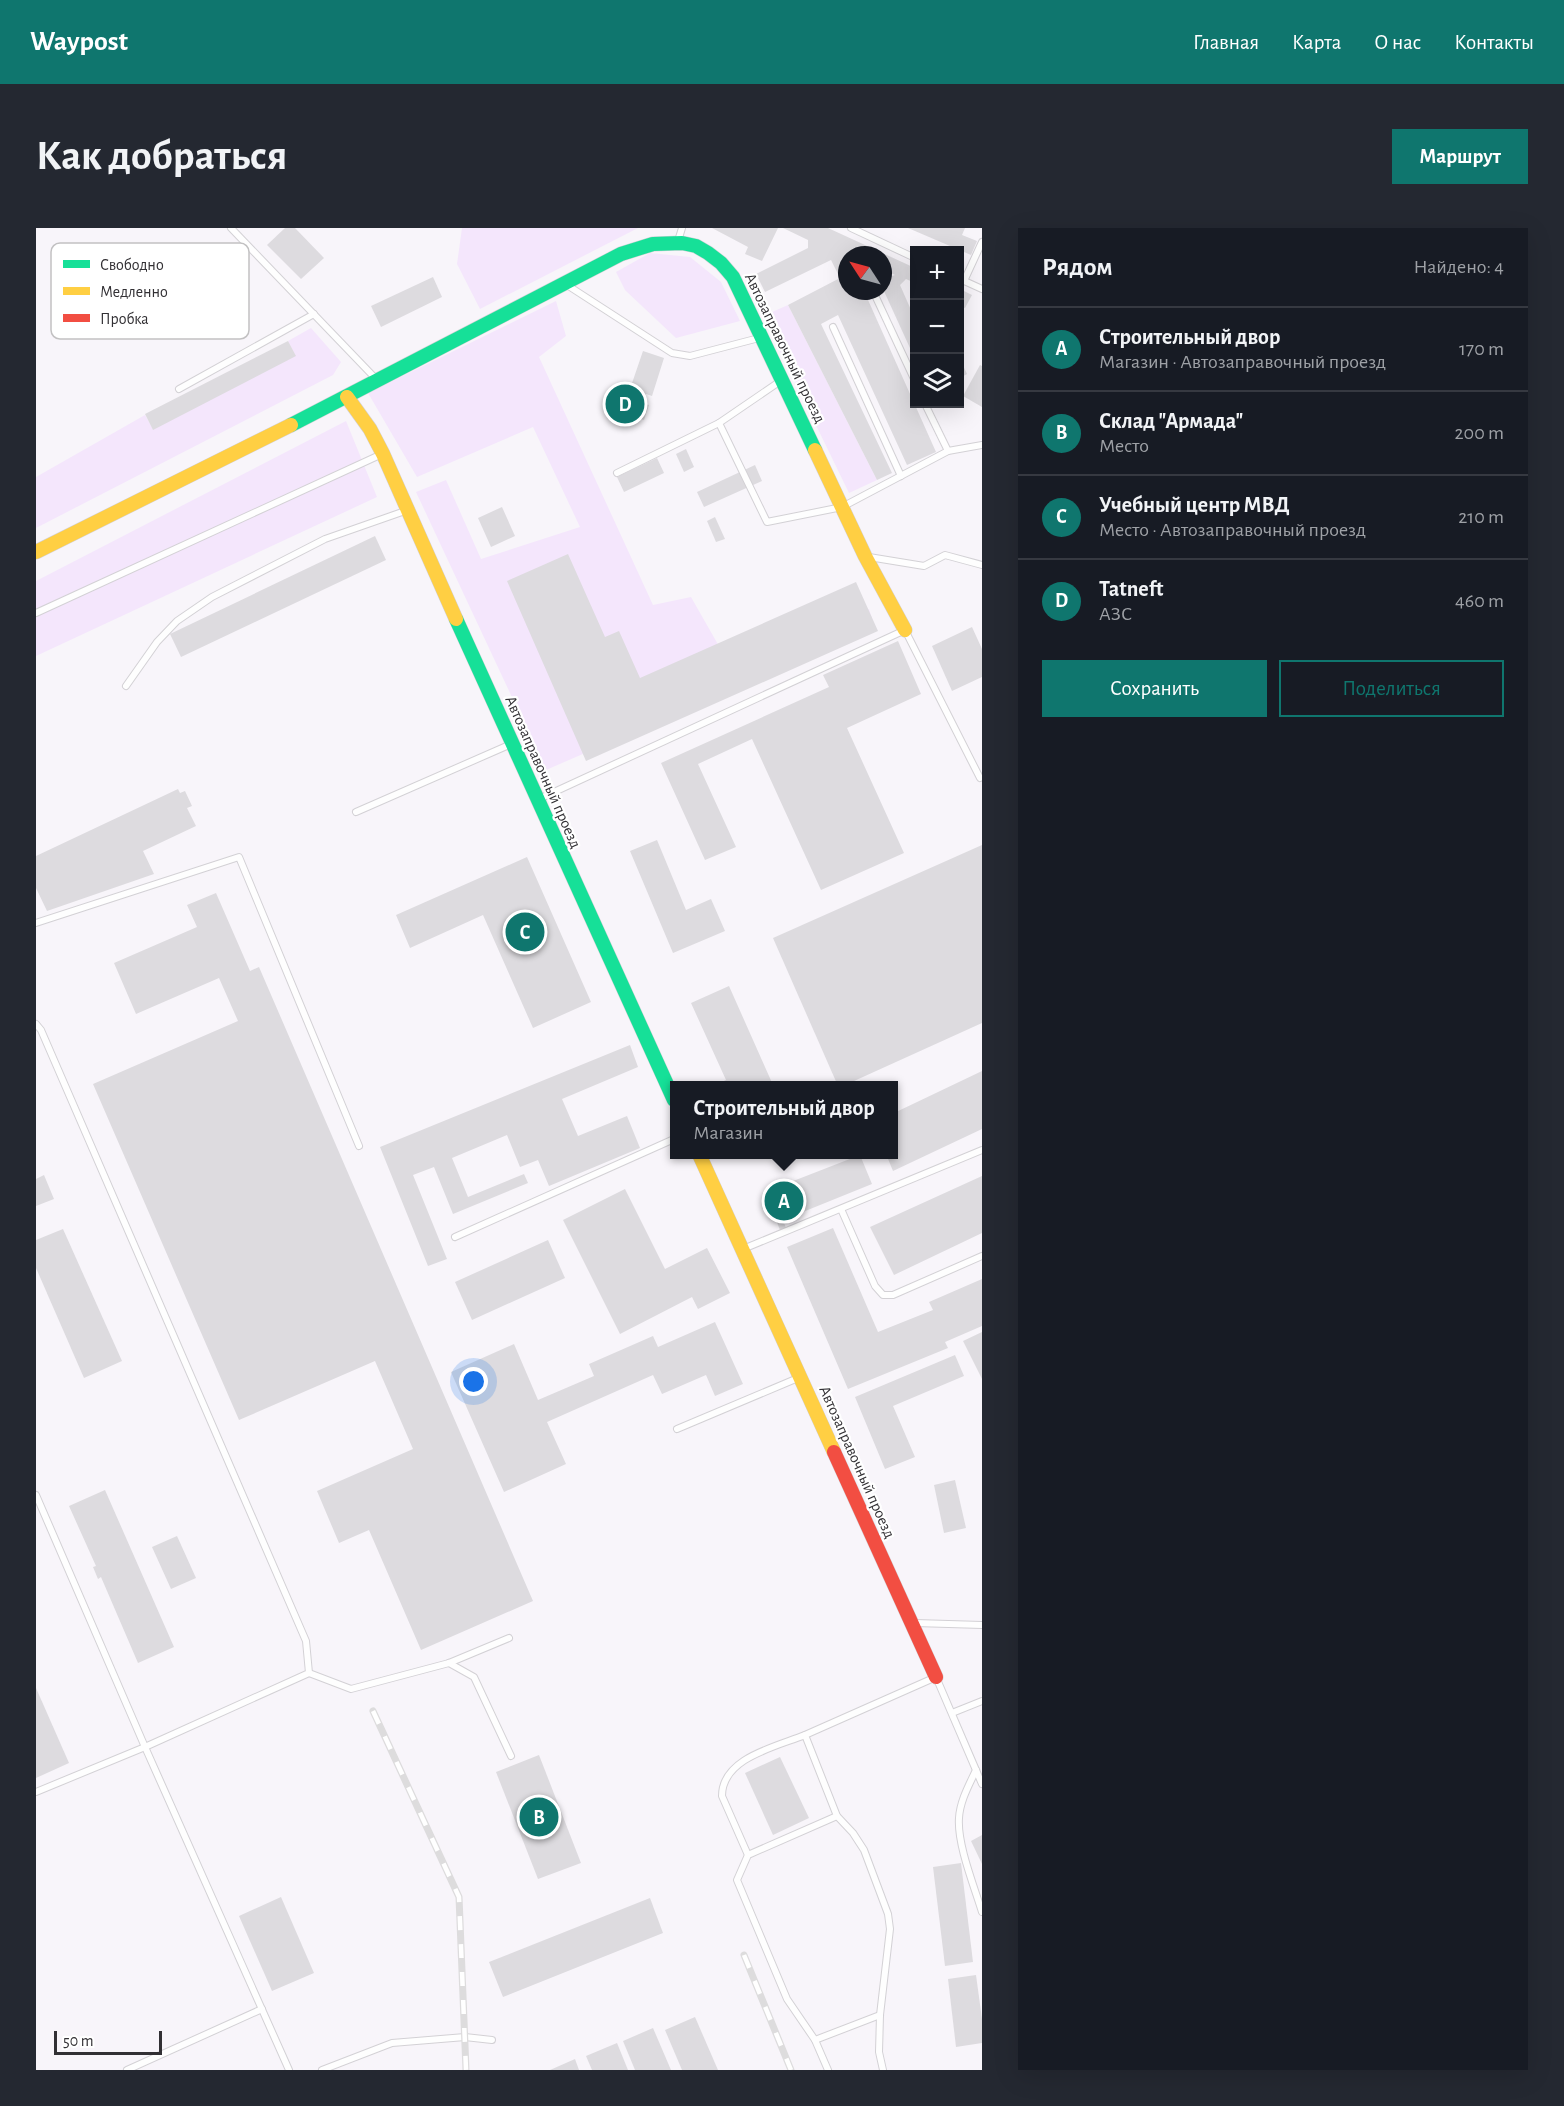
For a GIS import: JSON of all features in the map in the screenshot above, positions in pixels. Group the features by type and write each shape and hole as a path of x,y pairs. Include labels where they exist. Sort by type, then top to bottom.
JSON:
{"street":[{"name":"Автозаправочный проезд","path":"36,552 346,397 621,254 662,241 678,242 697,246 723,263 733,277 865,556 905,630"},
{"name":"Автозаправочный проезд","path":"346,397 370,429 383,454 537,800 670,1089"},
{"name":"Автозаправочный проезд","path":"701,1159 936,1677"}],"lane":[{"path":"231,228 245,243"},
{"path":"678,242 682,228"},
{"path":"850,228 910,256"},
{"path":"964,276 982,242"},
{"path":"249,247 377,380"},
{"path":"964,281 982,289"},
{"path":"564,283 672,353 690,356 762,337"},
{"path":"877,300 910,370"},
{"path":"179,389 314,314"},
{"path":"833,327 901,476"},
{"path":"617,472 719,423 782,379"},
{"path":"927,408 948,452"},
{"path":"719,423 767,522 842,507 948,452 982,445"},
{"path":"36,613 383,454"},
{"path":"126,686 157,642 177,621 212,597 325,539 408,510"},
{"path":"865,556 924,566 945,555 982,565"},
{"path":"537,800 905,630 980,778"},
{"path":"356,812 512,743"},
{"path":"36,923 239,857 359,1146"},
{"path":"36,1024 41,1030 306,1641 309,1673"},
{"path":"454,1237 670,1141"},
{"path":"743,1249 982,1150"},
{"path":"840,1209 876,1286 883,1295 893,1295 982,1256"},
{"path":"677,1429 801,1376"},
{"path":"36,1495 289,2070"},
{"path":"912,1623 982,1625"},
{"path":"36,1792 145,1747 309,1673 351,1689 448,1663 509,1638"},
{"path":"448,1663 474,1677 511,1756"},
{"path":"748,1855 722,1796 722,1787 732,1768 742,1761 936,1677"},
{"name":"Автозаправочный проезд","path":"936,1677 982,1784"},
{"path":"952,1713 982,1701"},
{"path":"805,1735 837,1816 853,1833 864,1850 888,1914 890,1929 880,2014 879,2052 883,2070"},
{"path":"976,1770 964,1794 959,1817 959,1834 982,1912"},
{"path":"828,2070 815,2040 787,1999 737,1880 748,1855 837,1816"},
{"path":"127,2070 262,2008"},
{"path":"815,2040 880,2014"},
{"path":"322,2070 392,2043 465,2037 492,2040"}],"shaded area":[{"path":"462,228 638,228 480,309 457,264"},
{"path":"650,253 690,257 721,282 740,321 676,338 625,290 616,272"},
{"path":"556,301 566,336 539,357 653,605 691,597 732,669 869,609 875,627 546,770 416,492 446,480 481,559 580,527 533,427 417,477 368,393"},
{"path":"788,305 877,480 849,493 763,316"},
{"path":"311,328 341,362 333,375 36,528 36,477 145,415 153,429 295,355 288,341"},
{"path":"346,421 377,497 36,656 36,581"}],"building":[{"path":"285,228 295,228 324,258 301,279 267,245"},
{"path":"712,228 778,228 762,261 745,254 748,247"},
{"path":"783,228 828,228 867,246 838,246 838,274 831,260 765,292 756,274 808,248 808,240"},
{"path":"908,228 965,228 962,235 977,241 971,255 964,252 964,246 950,246"},
{"path":"892,257 910,266 910,281 906,279 900,285 910,308 910,348 888,300 892,300 892,276 895,275 892,274"},
{"path":"433,277 442,297 381,327 371,306"},
{"path":"838,279 838,300 868,300 910,394 910,408 916,408 936,452 907,465 838,315 821,324 892,473 877,480 788,305"},
{"path":"964,291 972,295 964,308"},
{"path":"288,341 296,356 153,430 145,414"},
{"path":"643,351 664,358 652,396 646,394 643,403 649,405 644,420 618,412 623,396 632,399 635,390 630,389"},
{"path":"980,365 982,366 982,407 964,397"},
{"path":"686,449 694,467 684,472 676,454"},
{"path":"657,458 664,473 624,492 617,477"},
{"path":"755,465 762,481 704,507 697,492"},
{"path":"502,507 515,536 491,547 478,518"},
{"path":"715,517 725,539 716,542 707,521"},
{"path":"375,536 386,560 181,657 170,634"},
{"path":"568,554 605,637 619,631 640,678 856,582 878,631 586,761 507,581"},
{"path":"972,627 982,649 982,677 952,691 932,646"},
{"path":"898,641 921,694 847,728 904,853 821,890 752,739 698,764 736,847 705,860 661,763 829,687 823,675"},
{"path":"178,789 180,793 185,791 192,806 187,808 196,826 143,851 154,874 47,911 36,888 36,856"},
{"path":"657,840 686,910 711,899 725,931 673,953 630,851"},
{"path":"982,845 982,1023 854,1081 836,1081 773,938"},
{"path":"527,857 591,1002 533,1028 483,915 410,948 396,915"},
{"path":"216,893 250,971 259,967 533,1601 421,1650 369,1530 339,1543 317,1491 413,1449 375,1361 239,1420 93,1084 238,1021 219,978 136,1014 114,963 197,927 187,905"},
{"path":"729,986 771,1081 724,1081 726,1080 691,1003"},
{"path":"630,1045 638,1067 562,1099 578,1136 627,1116 640,1148 549,1186 538,1160 520,1167 507,1135 452,1158 468,1197 524,1174 528,1183 453,1214 434,1167 413,1175 447,1259 428,1266 380,1147"},
{"path":"982,1071 982,1129 893,1171 888,1159 898,1159 898,1111"},
{"path":"850,1159 862,1159 872,1184 783,1220 786,1228 780,1230 765,1192"},
{"path":"44,1175 54,1199 36,1206 36,1179"},
{"path":"982,1176 982,1233 894,1275 870,1227"},
{"path":"625,1189 665,1269 707,1248 730,1293 698,1309 692,1297 620,1334 563,1220"},
{"path":"833,1228 878,1332 933,1310 929,1302 982,1279 982,1326 945,1342 948,1348 848,1389 787,1247"},
{"path":"63,1229 122,1361 84,1378 36,1268 36,1240"},
{"path":"548,1240 565,1278 472,1320 455,1282"},
{"path":"715,1322 743,1384 715,1396 706,1375 662,1394 653,1375 547,1422 566,1464 504,1492 451,1372 514,1344 538,1400 594,1376 589,1364 653,1336 658,1347"},
{"path":"982,1332 982,1379 963,1341"},
{"path":"955,1355 964,1376 893,1406 915,1457 885,1469 855,1397"},
{"path":"955,1480 966,1528 944,1533 934,1485"},
{"path":"105,1490 174,1647 138,1663 101,1577 98,1579 93,1567 96,1566 69,1506"},
{"path":"177,1536 196,1578 171,1589 152,1547"},
{"path":"36,1688 69,1763 36,1778"},
{"path":"539,1755 581,1863 538,1879 496,1772"},
{"path":"780,1757 809,1818 773,1835 745,1773"},
{"path":"982,1835 982,1864 971,1841"},
{"path":"961,1863 973,1962 945,1966 933,1867"},
{"path":"281,1897 314,1973 272,1991 239,1916"},
{"path":"650,1898 663,1933 503,1997 489,1962"},
{"path":"976,1975 982,2019 982,2043 956,2047 948,1979"},
{"path":"695,2017 718,2070 682,2070 665,2030"},
{"path":"653,2028 671,2070 635,2070 623,2041"},
{"path":"617,2043 628,2070 592,2070 586,2056"},
{"path":"575,2059 579,2070 550,2070"}],"railway":[{"path":"373,1711 459,1897 466,2070"},
{"path":"744,1955 791,2070"}],"traffic: fast":[{"path":"291,425 621,254 653,244 682,243 696,246 708,253 733,277 815,450"},
{"path":"456,619 670,1091"}],"traffic: slow":[{"path":"347,397 370,429 383,454 456,619"},
{"path":"36,552 291,425"},
{"path":"815,450 865,556 905,630"},
{"path":"701,1159 834,1452"}],"traffic: jam":[{"path":"834,1452 936,1677"}],"place":[{"name":"Tatneft","path":"625,404"},
{"name":"Учебный центр МВД","path":"525,932"},
{"name":"Строительный двор","path":"784,1201"},
{"name":"Склад \"Армада\"","path":"539,1817"}]}
